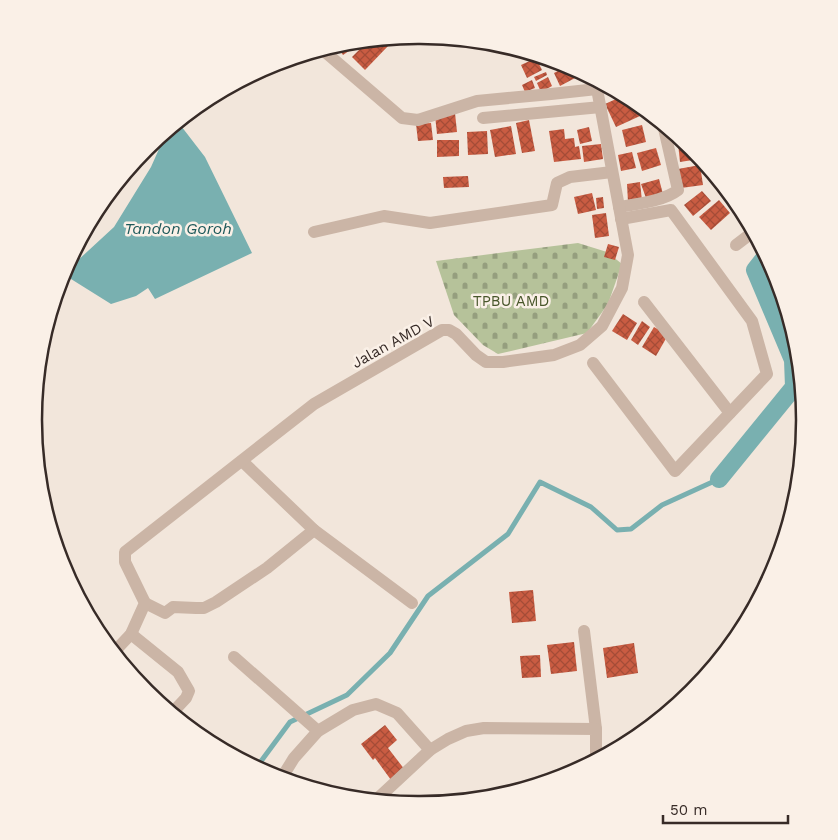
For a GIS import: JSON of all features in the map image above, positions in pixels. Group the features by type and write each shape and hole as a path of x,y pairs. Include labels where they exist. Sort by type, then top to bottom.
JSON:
{"street":[{"path":"328,55 402,118 418,120 477,101 551,94 593,86"},
{"name":"Jalan AMD V","path":"145,603 124,562 126,552 314,404 442,330 449,330 456,334 476,355 486,362 503,362 554,355 580,345 602,326 622,288 628,255 599,89"},
{"path":"483,118 601,107"},
{"path":"620,213 637,204 672,195 678,190 666,136"},
{"path":"314,232 384,216 430,222 552,205 557,183 570,177 612,172"},
{"path":"593,363 675,471 767,374 752,321 672,210 620,213"},
{"path":"736,246 748,236"},
{"path":"644,302 730,413"},
{"path":"242,461 314,530 412,604"},
{"path":"119,647 131,634 145,603 165,613 173,607 204,608 267,568 314,530"},
{"path":"584,631 596,729 596,752"},
{"path":"131,634 178,672 189,691 186,698 177,708"},
{"path":"234,657 318,731"},
{"path":"285,772 294,758 318,731 353,710 376,704 397,712 430,750"},
{"path":"382,795 430,750 466,731 484,728 596,729"}],"green space":[{"name":"TPBU AMD","path":"578,243 607,252 622,264 608,304 587,333 498,354 483,345 454,315 436,261"}],"water":[{"name":"Tandon Goroh","path":"182,128 205,157 252,253 155,299 148,288 136,296 111,304 70,278 78,260 114,227 151,167 160,148"}],"building":[{"path":"389,45 365,70 352,57 360,49"},
{"path":"531,60 538,62 542,70 527,78 521,65"},
{"path":"559,70 575,78 560,86 554,73"},
{"path":"546,72 547,75 536,81 534,77"},
{"path":"548,77 552,86 541,92 537,83"},
{"path":"532,80 535,88 525,92 522,85"},
{"path":"616,99 640,116 616,127 605,104"},
{"path":"455,113 457,132 437,134 435,115"},
{"path":"529,120 535,151 522,153 516,123"},
{"path":"431,123 433,140 418,141 416,124"},
{"path":"642,125 646,142 626,147 622,130"},
{"path":"511,126 516,154 495,157 490,130"},
{"path":"589,127 592,141 580,144 577,130"},
{"path":"564,129 565,139 574,138 575,147 579,146 581,159 554,162 549,131"},
{"path":"487,131 488,154 468,155 467,132"},
{"path":"437,140 459,140 459,156 437,157"},
{"path":"601,144 603,159 584,162 582,146"},
{"path":"656,148 661,165 642,171 637,153"},
{"path":"679,148 691,160 680,162"},
{"path":"632,152 636,168 621,171 618,155"},
{"path":"696,166 701,171 703,185 681,188 678,169"},
{"path":"468,176 469,187 444,188 443,177"},
{"path":"659,179 663,194 646,198 641,184"},
{"path":"640,182 642,201 628,202 627,184"},
{"path":"702,191 711,201 693,216 684,205"},
{"path":"592,193 596,210 578,214 574,197"},
{"path":"603,197 604,208 597,209 596,198"},
{"path":"719,200 730,213 711,230 699,217"},
{"path":"606,213 609,236 595,238 592,215"},
{"path":"608,244 619,247 615,260 604,257"},
{"path":"623,314 637,323 627,340 612,331"},
{"path":"642,321 650,327 638,345 631,340"},
{"path":"654,327 668,335 656,356 642,347"},
{"path":"533,590 536,621 512,623 509,592"},
{"path":"574,642 577,671 551,674 547,645"},
{"path":"634,643 638,673 607,678 603,648"},
{"path":"540,655 541,677 522,678 520,656"},
{"path":"385,725 397,740 388,748 405,770 391,780 375,758 373,760 361,744"}],"waterway":[{"path":"761,262 755,270 788,349"},
{"path":"719,479 794,387"},
{"path":"261,762 290,722 347,695 390,653 428,596 508,534 540,482 591,507 617,530 631,529 662,505 719,479"}]}
